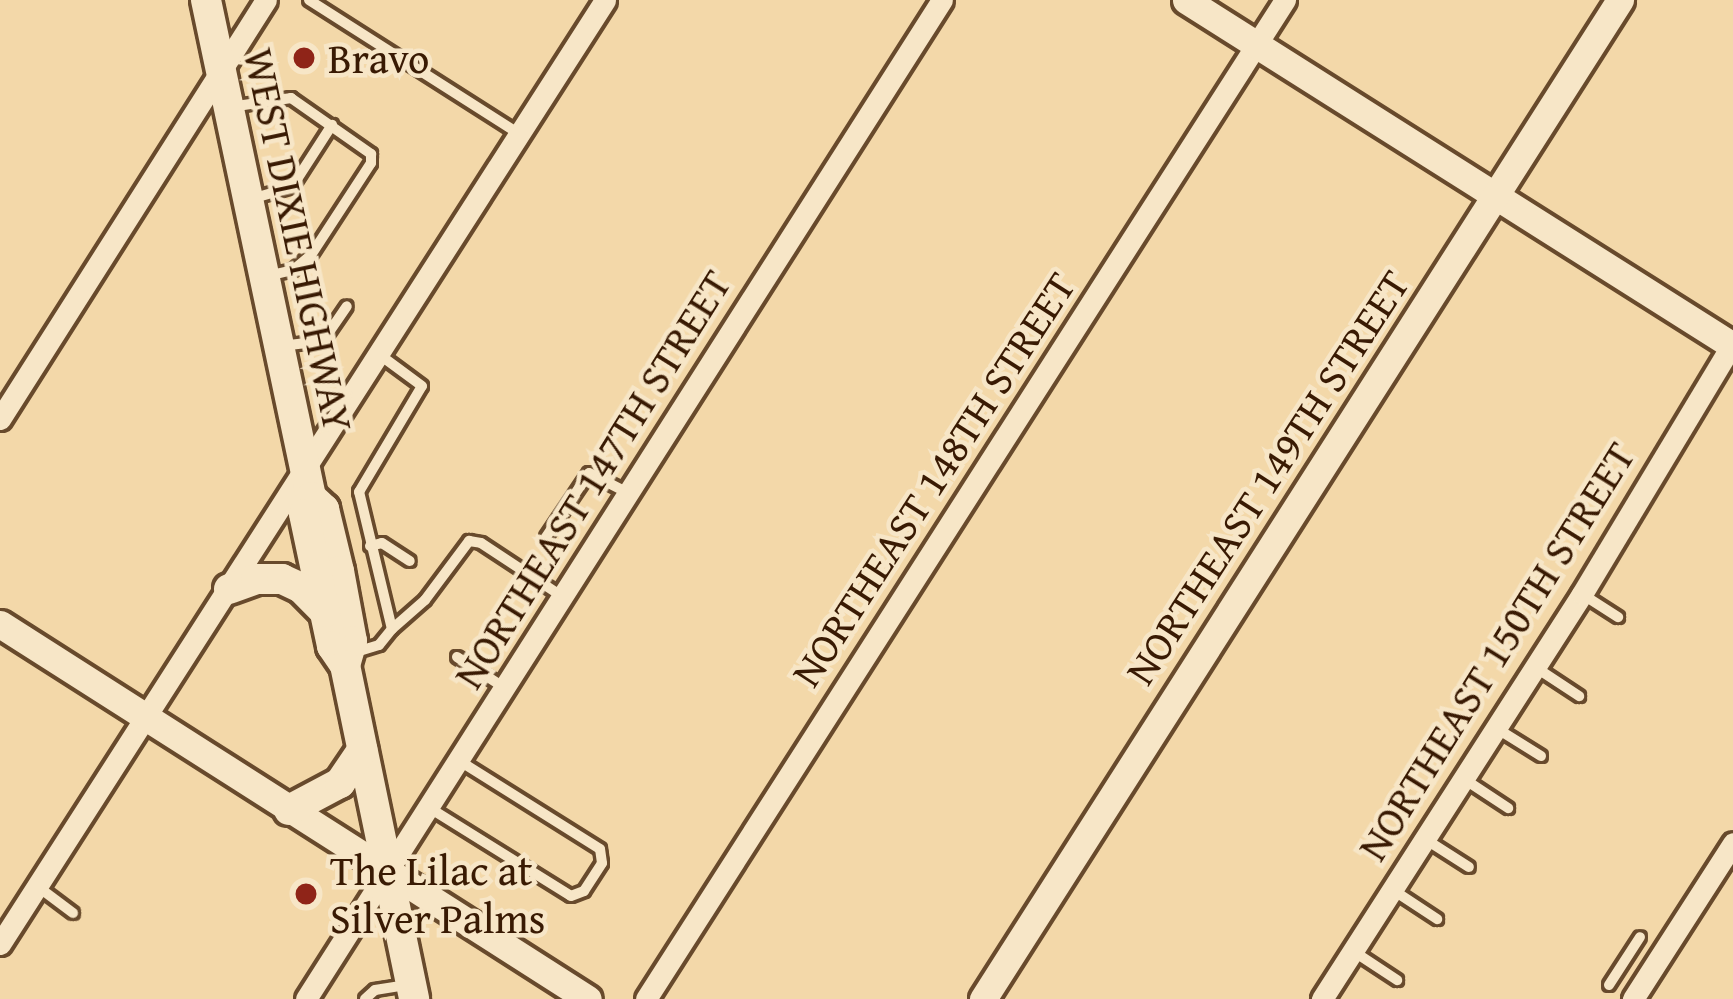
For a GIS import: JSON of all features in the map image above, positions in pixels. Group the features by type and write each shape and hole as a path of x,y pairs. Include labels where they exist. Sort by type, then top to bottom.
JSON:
{"main road":[{"name":"WEST DIXIE HIGHWAY","path":"206,0 308,485 304,514 332,646 346,659"},
{"name":"WEST DIXIE HIGHWAY","path":"308,485 324,509 338,572 352,641 346,659 362,750 412,992"},
{"path":"230,589 256,579 282,579 301,588 325,613"},
{"path":"289,810 340,783 362,750"}],"street":[{"path":"0,419 266,0"},
{"path":"0,944 230,589 308,485 380,355 605,0"},
{"name":"NORTHEAST 147TH STREET","path":"306,999 942,0"},
{"path":"1186,0 1733,345"},
{"name":"NORTHEAST 148TH STREET","path":"646,999 1286,0"},
{"name":"NORTHEAST 149TH STREET","path":"983,999 1620,0"},
{"name":"NORTHEAST 150TH STREET","path":"1322,999 1582,594 1733,345"},
{"path":"0,624 588,999"},
{"path":"1633,999 1733,843"}],"lane":[{"path":"309,0 519,134"},
{"path":"228,107 290,98 367,147 371,163 303,264 264,277"},
{"path":"248,200 292,187 332,125"},
{"path":"278,346 323,341 347,306"},
{"path":"380,355 422,386 361,484 359,500 392,629"},
{"path":"546,537 589,473 628,494"},
{"path":"346,659 379,645 425,600 469,541 481,543 563,597"},
{"path":"370,546 382,543 410,561"},
{"path":"338,572 375,563"},
{"path":"1582,594 1618,617"},
{"path":"458,657 505,688"},
{"path":"1535,668 1579,697"},
{"path":"1496,728 1541,756"},
{"path":"428,807 571,896 584,891 602,863 600,849 458,760"},
{"path":"1464,779 1508,808"},
{"path":"1425,839 1469,868"},
{"path":"37,886 73,913"},
{"path":"1393,890 1437,919"},
{"path":"1609,985 1640,937"},
{"path":"1353,951 1397,980"},
{"path":"1623,963 1646,978"},
{"path":"365,999 375,991 412,992"}],"place":[{"name":"Bravo","path":"304,58"},
{"name":"The Lilac at Silver Palms","path":"306,894"}]}
